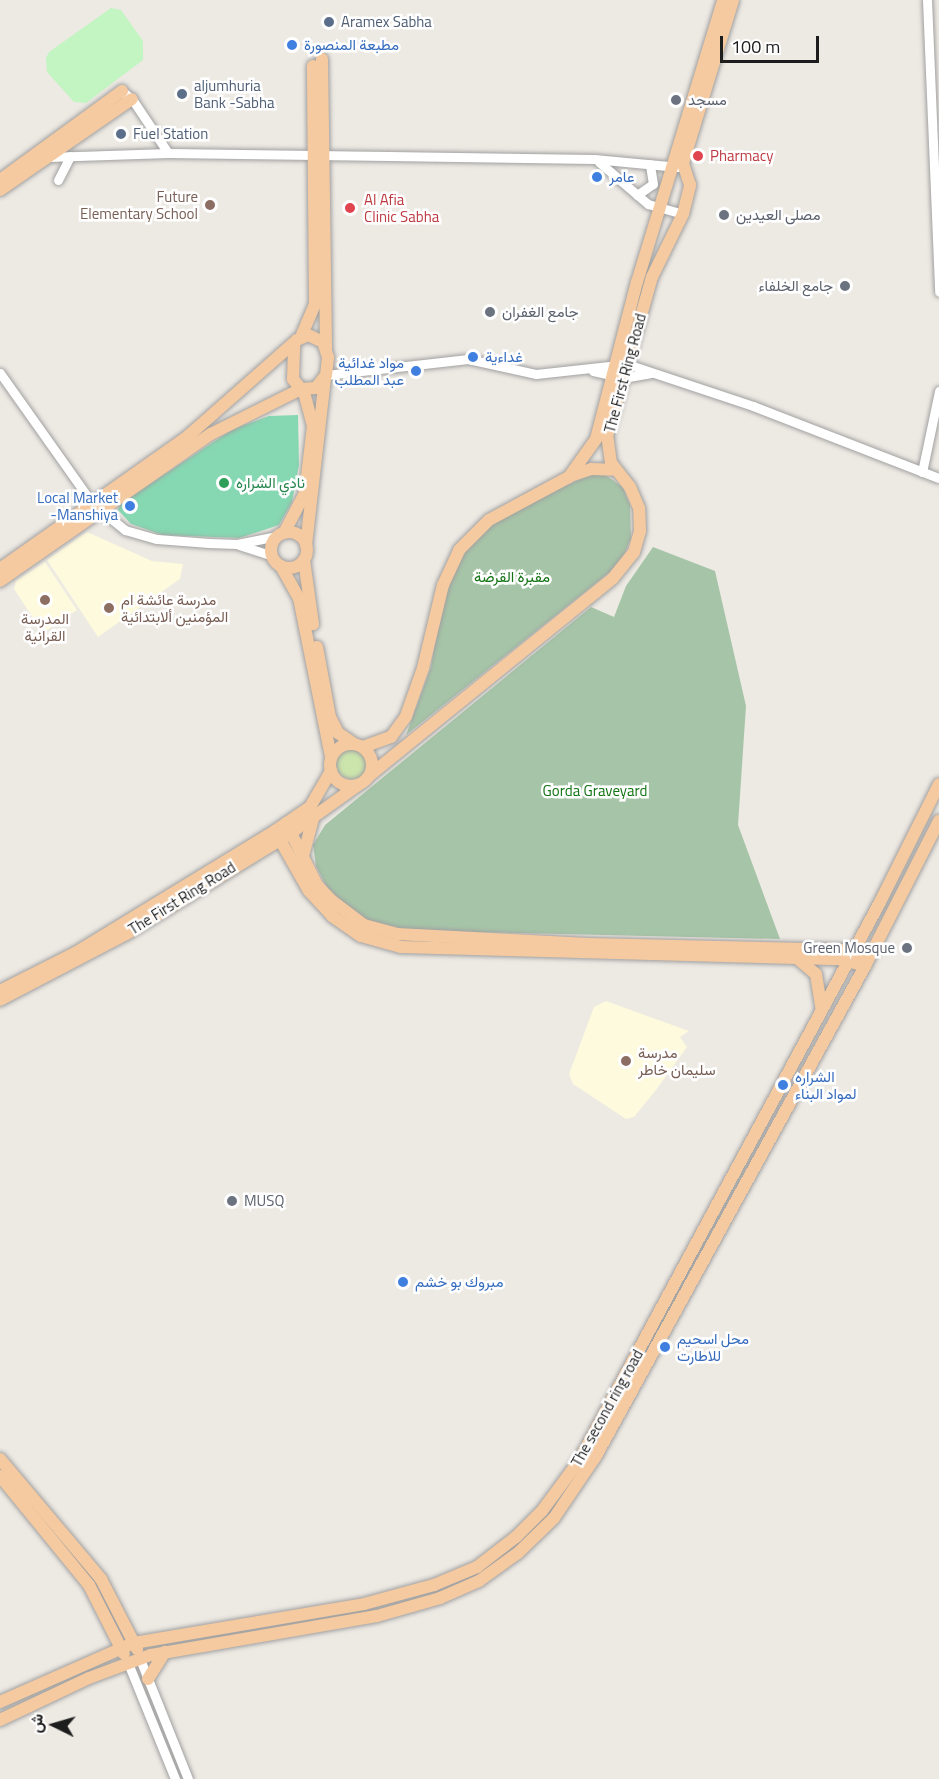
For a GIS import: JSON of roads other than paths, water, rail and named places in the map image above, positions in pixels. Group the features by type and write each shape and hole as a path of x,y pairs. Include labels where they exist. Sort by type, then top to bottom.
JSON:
{"main road":[{"name":"The First Ring Road","path":"621,364 652,277 683,214 690,185 678,167 723,0"},
{"name":"The First Ring Road","path":"370,775 628,562 638,542 639,508 630,487 608,457 607,443 618,377 658,210 678,167 734,0"},
{"path":"0,991 75,953 289,828 313,817 370,775 372,759 358,745 339,733 330,717 304,560 326,376 317,62"},
{"path":"0,180 43,154 127,95"},
{"path":"0,190 43,154"},
{"path":"289,828 315,802 331,771 331,757 299,598 272,555 272,545 305,493 313,426 302,389 291,372 297,340 315,304 319,155"},
{"path":"0,580 187,437 297,340 316,337 326,349"},
{"path":"0,569 95,506 211,434 302,389 316,388 326,376"},
{"name":"The First Ring Road","path":"358,745 383,741 402,724 423,668 443,585 459,550 489,520 569,477 596,439 618,377"},
{"path":"569,477 591,468 616,470"},
{"path":"281,534 298,534 306,545"},
{"path":"281,566 296,567 304,560"},
{"path":"331,757 340,746 358,745"},
{"path":"331,771 339,782 358,785"},
{"name":"The second ring road","path":"0,1702 134,1643 397,1596 462,1575 516,1537 542,1510 579,1461 939,784"},
{"path":"303,857 313,817"},
{"name":"The second ring road","path":"0,1720 128,1663 165,1652 377,1616 440,1598 499,1568 553,1519 596,1456 867,961 939,821"},
{"path":"289,828 303,857 331,900 364,926 397,934 850,955 867,961"},
{"name":"The First Ring Road","path":"0,1000 128,933 263,848 277,835"},
{"path":"277,835 312,895 345,927 401,947 797,958 850,955"},
{"path":"263,848 288,855"},
{"path":"797,958 816,974 821,1009"},
{"path":"0,1459 101,1579 140,1659"},
{"path":"0,1476 89,1585 128,1663"},
{"path":"148,1679 165,1652"}],"street":[{"path":"927,0 939,292"},
{"path":"127,95 168,153"},
{"path":"43,154 70,156 168,153 594,159 678,167"},
{"path":"58,180 70,156"},
{"path":"594,159 658,210 683,214"},
{"path":"637,195 653,184 650,164"},
{"path":"326,376 468,358 536,374 590,370 621,364 753,406 939,478"},
{"path":"590,370 618,377 652,373"},
{"path":"0,374 95,506 124,530 147,537 237,544 272,555"},
{"path":"922,472 939,391"},
{"path":"237,544 281,534"},
{"path":"140,1659 188,1779"},
{"path":"128,1663 175,1779"}],"place":[{"name":"Aramex Sabha","path":"329,22"},
{"name":"مطبعة المنصورة","path":"292,45"},
{"name":"aljumhuria Bank -Sabha","path":"182,94"},
{"name":"مسجد","path":"676,100"},
{"name":"Fuel Station","path":"121,134"},
{"name":"Pharmacy","path":"698,156"},
{"name":"عامر","path":"597,177"},
{"name":"Future Elementary School","path":"210,205"},
{"name":"Al Afia Clinic Sabha","path":"350,208"},
{"name":"مصلى العيدين","path":"724,215"},
{"name":"جامع الخلفاء","path":"845,286"},
{"name":"جامع الغفران","path":"490,312"},
{"name":"غداءية","path":"473,357"},
{"name":"مواد غدائية عبد المطلب","path":"416,371"},
{"name":"نادي الشراره","path":"224,483"},
{"name":"Local Market -Manshiya","path":"130,506"},
{"name":"المدرسة القرانية","path":"45,600"},
{"name":"مدرسة عائشة ام المؤمنين ألابتدائية","path":"109,608"},
{"name":"Green Mosque","path":"907,948"},
{"name":"مدرسة سليمان خاطر","path":"626,1061"},
{"name":"الشراره لمواد البناء","path":"783,1085"},
{"name":"MUSQ","path":"232,1201"},
{"name":"مبروك بو خشم","path":"403,1282"},
{"name":"محل اسحيم للاطارت","path":"665,1347"}],"park label":[{"name":"مقبرة القرضة","path":"512,577"},
{"name":"Gorda Graveyard","path":"595,791"}]}
